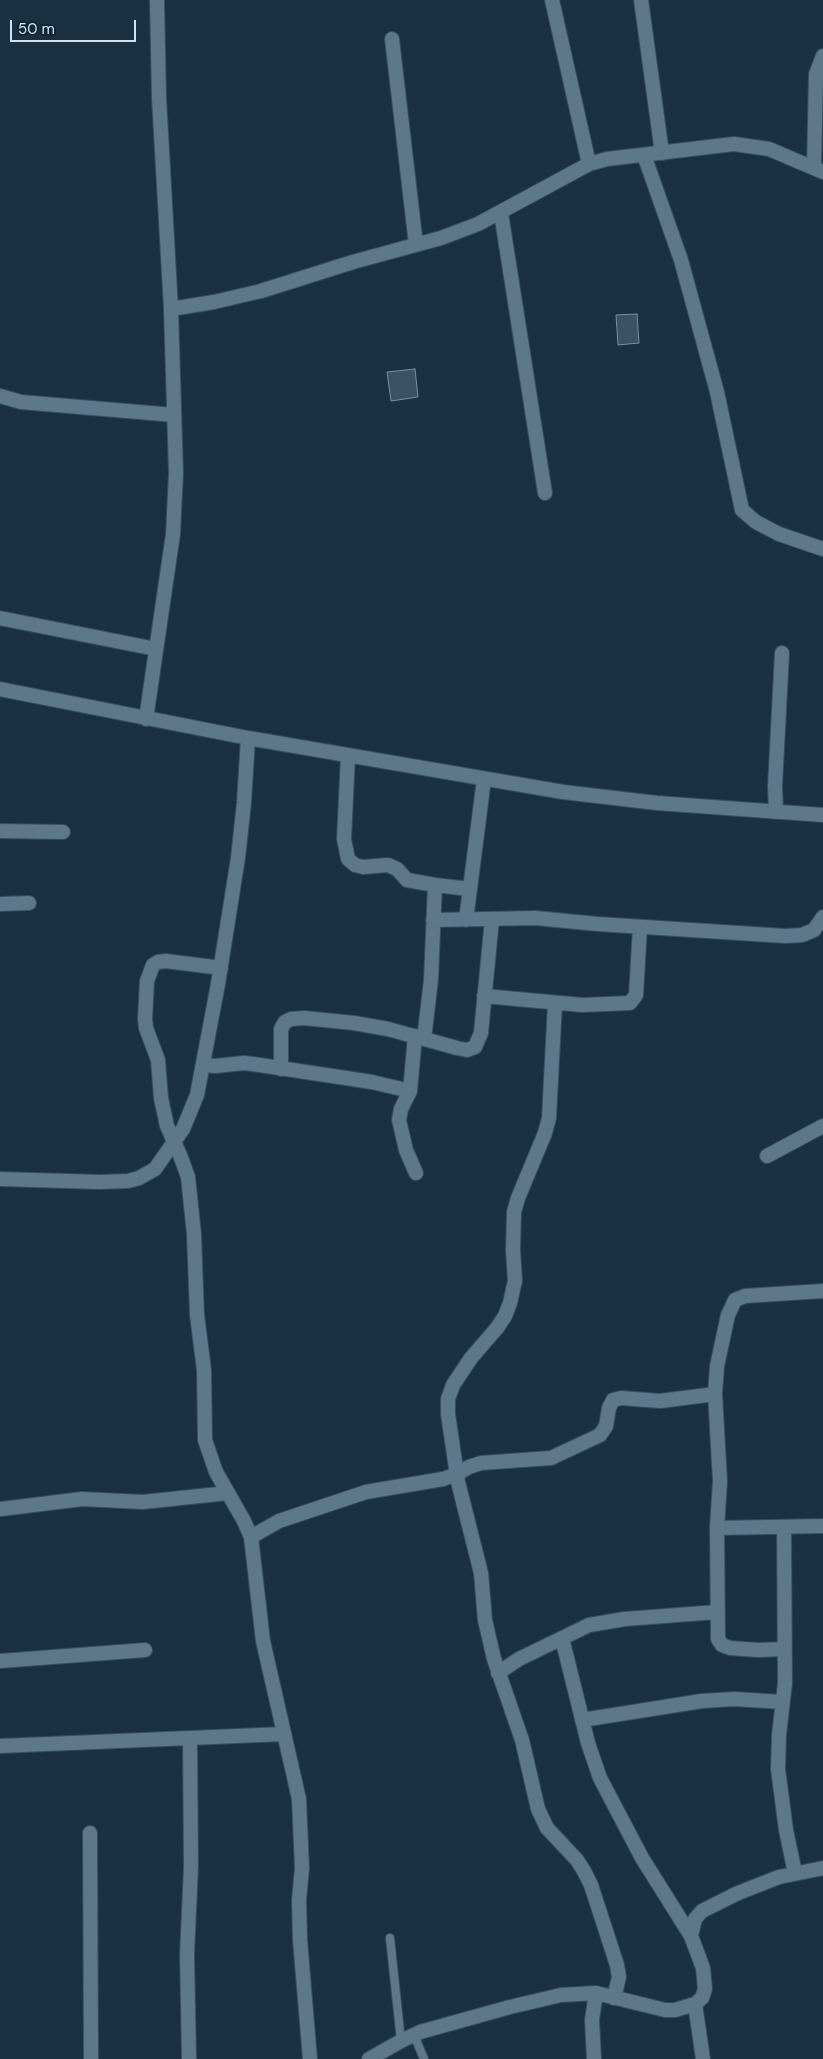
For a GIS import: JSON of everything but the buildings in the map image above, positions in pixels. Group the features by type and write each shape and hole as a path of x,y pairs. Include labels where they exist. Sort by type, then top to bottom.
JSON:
{"street":[{"path":"146,719 173,534 176,473 171,309 159,98 156,0"},
{"path":"552,0 589,164"},
{"path":"640,0 662,154"},
{"path":"392,39 416,245"},
{"path":"171,309 214,302 261,291 469,228 501,213 589,164 607,159 734,144 756,146 784,155 818,170 816,74 823,56"},
{"path":"644,155 684,269 717,392 742,510 756,522 779,534 823,549"},
{"path":"501,213 545,493"},
{"path":"0,396 21,402 174,415"},
{"path":"0,618 156,649"},
{"path":"776,812 775,786 782,653"},
{"path":"0,689 248,738 563,792 657,803 823,815"},
{"path":"0,1179 74,1182 128,1181 139,1178 155,1169 174,1144 194,1106 221,968 239,848 248,738"},
{"path":"348,755 344,839 348,859 355,865 362,867 388,865 397,869 408,880 470,889"},
{"path":"466,920 484,779"},
{"path":"0,832 63,832"},
{"path":"416,1173 406,1150 399,1120 401,1109 410,1091 431,980 435,885"},
{"path":"0,904 29,903"},
{"path":"433,920 534,918 785,936 802,935 814,930 821,923 823,916"},
{"path":"281,1069 281,1029 285,1022 291,1019 304,1018 354,1023 467,1050 475,1047 481,1033 492,919"},
{"path":"484,996 600,1006 630,1003 636,995 640,927"},
{"path":"221,968 166,961 153,965 146,993 146,1028 158,1060 161,1098 167,1126 185,1166 189,1189 198,1327 204,1370 205,1440 211,1462 251,1537 263,1641 299,1799 302,1825 300,1940 310,2059"},
{"path":"555,1003 549,1118 546,1133 518,1198 514,1212 513,1250 515,1281 510,1303 505,1316 497,1328 471,1358 453,1384 448,1399 449,1430 477,1554 485,1620 498,1673 522,1740 538,1809 547,1828 576,1860 591,1885 617,1965 618,1978 614,1998"},
{"path":"202,1065 215,1066 244,1063 372,1082 410,1091"},
{"path":"767,1156 823,1126"},
{"path":"784,1649 748,1650 722,1645 718,1639 717,1528 720,1481 715,1394 717,1366 728,1316 735,1300 745,1296 823,1291"},
{"path":"251,1537 279,1521 366,1492 429,1482 458,1474 481,1462 551,1458 581,1445 600,1434 606,1426 608,1408 613,1400 621,1398 660,1400 715,1394"},
{"path":"1,1509 82,1500 143,1502 228,1493"},
{"path":"717,1528 823,1526"},
{"path":"784,1527 785,1682 778,1735 779,1784 795,1873"},
{"path":"498,1673 518,1659 576,1630 603,1622 717,1612"},
{"path":"369,2059 414,2034 560,1994 596,1993 665,2010 675,2010 695,2004 702,1998 706,1978 691,1936 642,1858 600,1778 582,1720 562,1638"},
{"path":"0,1661 145,1650"},
{"path":"582,1720 702,1701 734,1699 782,1702"},
{"path":"0,1746 284,1734"},
{"path":"189,2059 187,1954 191,1867 190,1738"},
{"path":"90,1833 91,2059"},
{"path":"691,1936 695,1919 711,1905 746,1890 795,1873 823,1868"},
{"path":"594,2059 592,2020 596,1993"},
{"path":"695,2004 703,2059"}],"lane":[{"path":"390,1938 401,2041"},
{"path":"414,2034 424,2059"}]}
